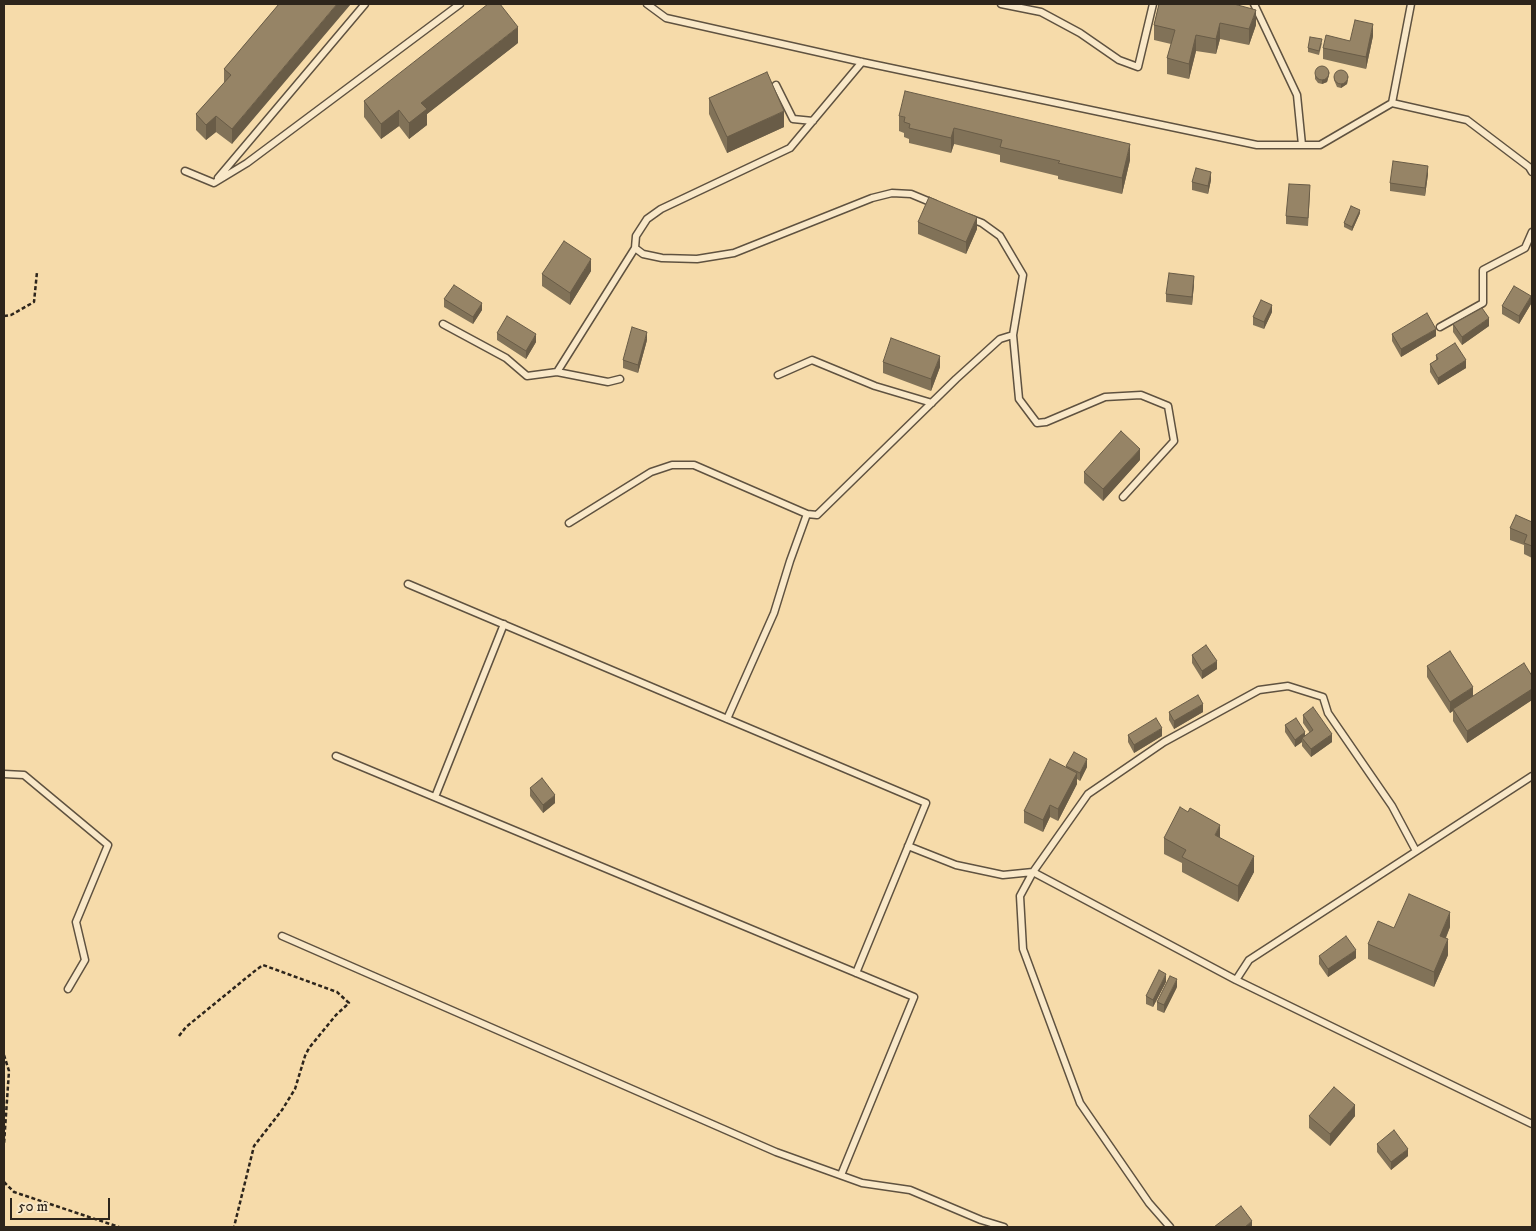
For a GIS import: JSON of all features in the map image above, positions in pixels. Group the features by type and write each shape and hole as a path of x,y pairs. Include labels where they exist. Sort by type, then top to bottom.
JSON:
{"lane":[{"path":"214,183 365,4"},
{"path":"214,183 247,163 460,4"},
{"path":"647,4 666,18 862,62 1257,145 1320,145 1392,103 1467,120 1529,167 1532,172"},
{"path":"1001,4 1041,12 1080,33 1119,60 1138,67 1153,4"},
{"path":"1254,4 1297,95 1302,145"},
{"path":"1392,103 1411,4"},
{"path":"557,372 635,248 636,236 647,219 661,209 790,148 862,62"},
{"path":"776,85 793,119 813,120"},
{"path":"185,171 214,183"},
{"path":"635,248 643,254 662,258 697,259 734,253 872,198 892,194 911,194 938,205"},
{"path":"964,216 982,223 1000,236 1023,275 1013,335 1019,399 1038,424 1098,398 1105,397 1141,395 1168,406 1174,441 1123,497"},
{"path":"1440,327 1483,303 1483,270 1525,248 1532,232"},
{"path":"443,324 506,358 527,376 557,372 608,382 620,379"},
{"path":"570,522 651,472 672,465 694,466 807,514 817,515 956,379 1000,339 1013,335"},
{"path":"778,375 812,360 875,386 932,403"},
{"path":"727,719 774,612 807,514"},
{"path":"408,584 926,803 856,973"},
{"path":"435,797 504,624"},
{"path":"1170,1227 1149,1203 1080,1103 1023,949 1020,896 1032,872 1088,794 1164,742 1259,690 1288,686 1323,697 1328,713 1392,806 1416,851"},
{"path":"336,756 914,997 841,1175"},
{"path":"4,774 24,775 108,845 76,922 85,960 68,989"},
{"path":"1236,980 1249,960 1532,776"},
{"path":"908,846 956,865 1003,875 1032,872 1236,980 1532,1124"},
{"path":"282,936 776,1152 862,1183 910,1190 981,1220 1004,1227"}],"path":[{"path":"4,316 11,315 34,302 36,272"},
{"path":"179,1036 186,1027 256,970 264,966 337,992 349,1004 336,1015 309,1048 295,1089 282,1110 254,1146 234,1227"},
{"path":"4,1055 9,1071 4,1144"},
{"path":"4,1182 14,1192 119,1227"}],"building":[{"path":"279,4 337,4 232,129 216,116 206,125 196,114 231,75 224,69"},
{"path":"488,4 500,4 518,27 421,103 427,109 409,123 399,110 381,124 364,101"},
{"path":"1159,4 1234,4 1256,10 1249,29 1220,23 1216,39 1196,35 1189,64 1167,58 1175,30 1154,25"},
{"path":"1355,20 1373,24 1366,57 1323,48 1326,35 1350,41"},
{"path":"1310,37 1322,39 1319,51 1308,48"},
{"path":"1322,66 1327,68 1329,73 1327,78 1322,80 1317,78 1315,73 1317,68"},
{"path":"1341,70 1346,72 1348,77 1346,82 1341,84 1336,82 1334,77 1336,72"},
{"path":"767,72 784,111 727,137 709,98"},
{"path":"905,91 1130,144 1122,178 1000,147 1002,140 954,128 951,138 909,128 910,124 904,122 905,117 899,116"},
{"path":"1393,161 1428,166 1425,188 1390,183"},
{"path":"1196,168 1211,172 1208,186 1192,182"},
{"path":"1289,184 1310,185 1308,218 1286,216"},
{"path":"929,197 977,217 966,242 918,222"},
{"path":"1351,206 1360,210 1352,227 1344,223"},
{"path":"564,241 591,259 570,293 542,274"},
{"path":"1169,273 1194,276 1192,297 1166,294"},
{"path":"454,285 482,303 473,317 444,299"},
{"path":"1514,286 1531,296 1519,316 1502,306"},
{"path":"1261,300 1272,305 1264,322 1253,317"},
{"path":"1482,308 1489,318 1462,337 1453,324"},
{"path":"1427,313 1436,329 1401,349 1392,334"},
{"path":"507,316 536,334 526,351 497,333"},
{"path":"632,327 647,332 638,365 623,360"},
{"path":"891,338 940,356 931,379 883,362"},
{"path":"1455,343 1466,360 1438,378 1430,364 1438,359 1436,355"},
{"path":"1121,431 1140,449 1103,489 1084,472"},
{"path":"1516,515 1532,522 1532,546 1524,543 1527,535 1510,528"},
{"path":"1206,645 1217,661 1202,671 1192,655"},
{"path":"1450,651 1473,687 1450,702 1427,666"},
{"path":"1524,663 1532,676 1532,689 1467,731 1453,709"},
{"path":"1198,695 1203,704 1174,721 1169,712"},
{"path":"1313,707 1332,734 1311,749 1302,738 1313,730 1303,715"},
{"path":"1156,718 1162,728 1134,745 1128,735"},
{"path":"1296,718 1305,732 1295,740 1285,725"},
{"path":"1074,752 1087,759 1080,773 1066,766"},
{"path":"1050,759 1077,773 1058,809 1050,805 1043,820 1024,811"},
{"path":"542,778 555,795 543,805 530,788"},
{"path":"1180,807 1188,812 1190,808 1220,825 1215,835 1254,856 1238,886 1182,857 1186,850 1164,838"},
{"path":"1409,894 1450,912 1440,936 1448,939 1434,972 1368,944 1378,921 1394,928"},
{"path":"1346,936 1356,950 1328,969 1319,956"},
{"path":"1159,970 1166,974 1153,1000 1146,996"},
{"path":"1170,976 1177,979 1164,1005 1157,1002"},
{"path":"1334,1087 1355,1105 1330,1134 1309,1116"},
{"path":"1394,1130 1408,1149 1391,1162 1377,1144"},
{"path":"1241,1206 1252,1221 1245,1227 1214,1227"}]}
